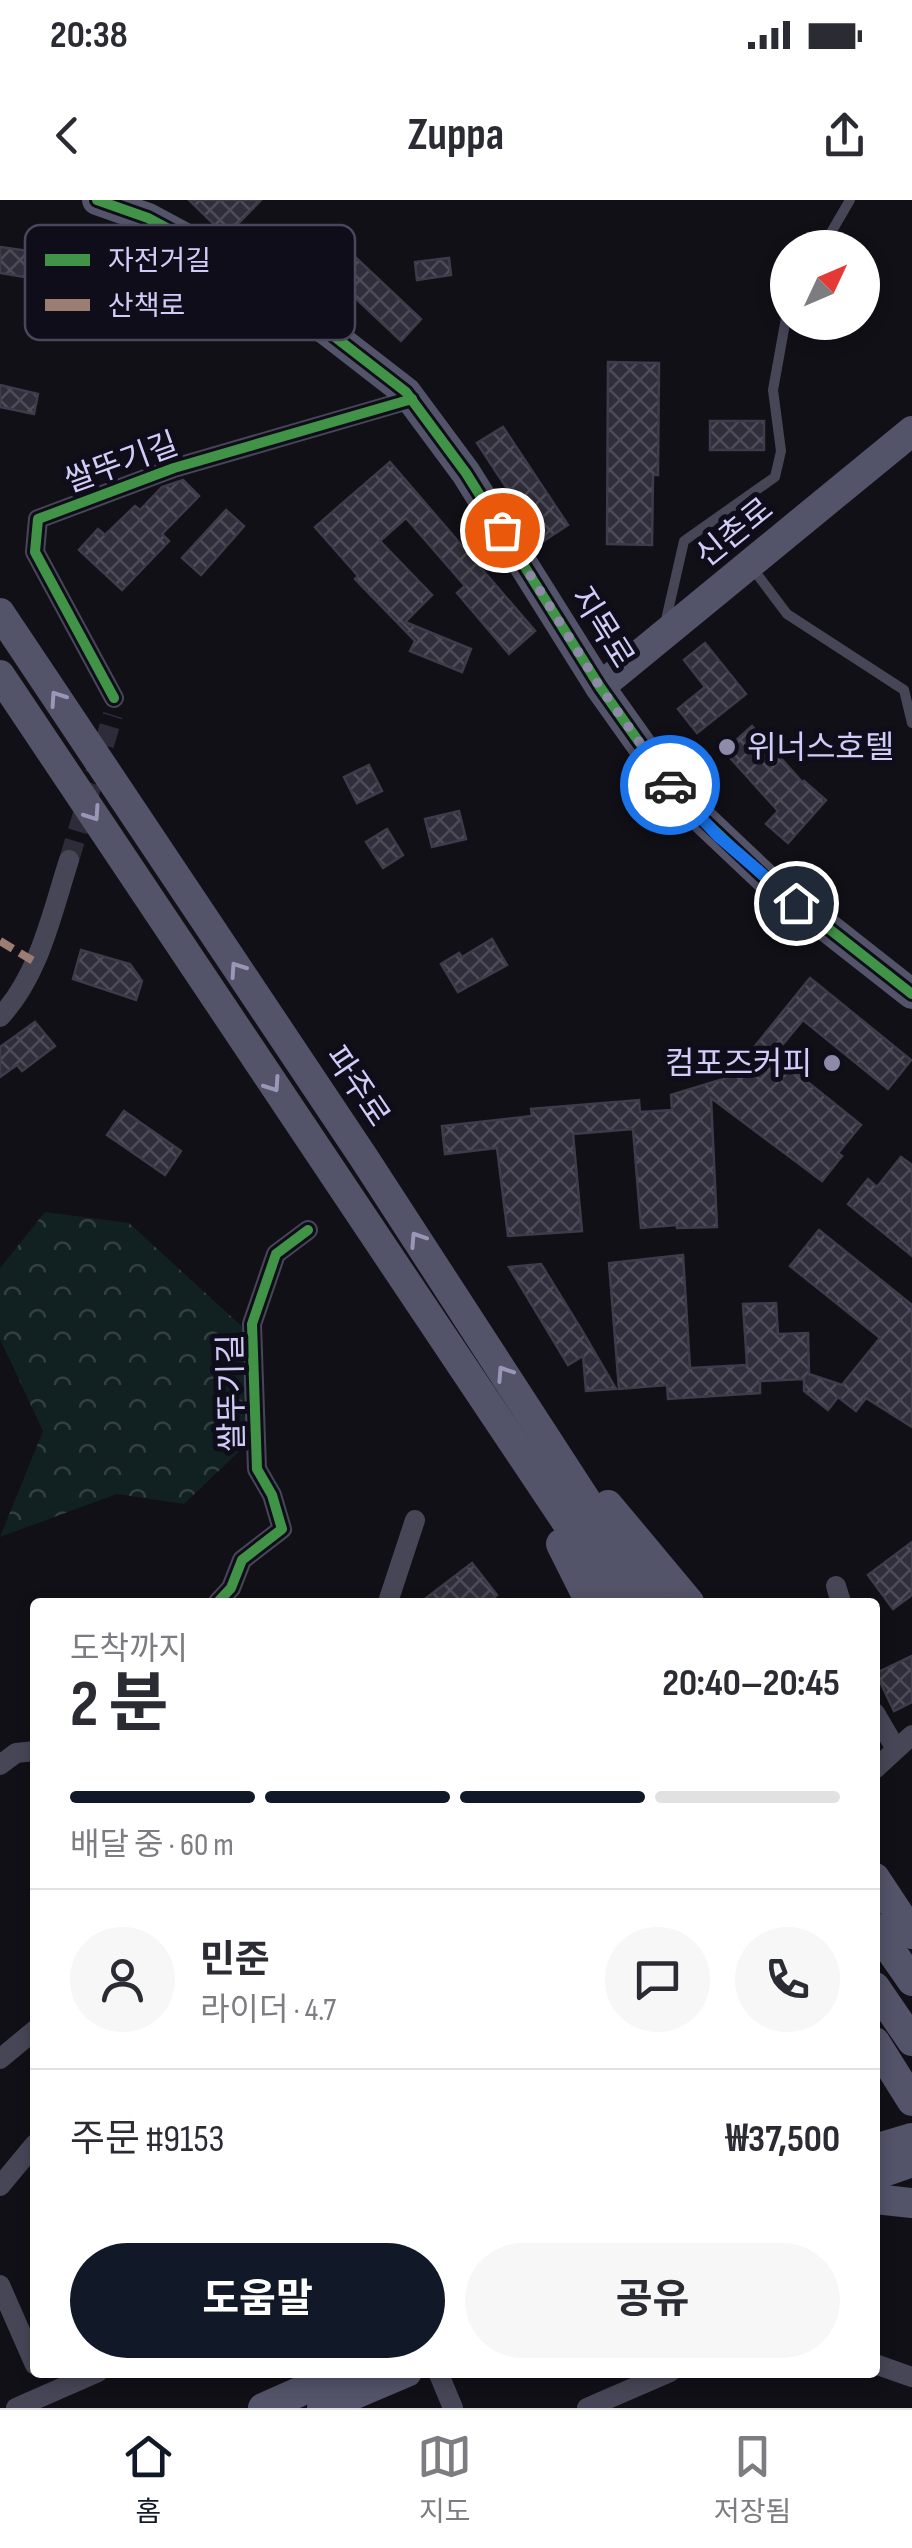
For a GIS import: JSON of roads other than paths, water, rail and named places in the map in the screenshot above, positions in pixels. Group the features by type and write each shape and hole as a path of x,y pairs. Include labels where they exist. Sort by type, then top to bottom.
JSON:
{"main road":[{"name":"지목로","path":"97,200 161,225"},
{"name":"지목로","path":"339,340 370,361 412,399 466,473 600,687 676,794 766,880 912,994"},
{"name":"신촌로","path":"600,687 912,431"},
{"name":"파주로","path":"0,614 649,1598"},
{"path":"0,675 617,1598"},
{"path":"530,1414 686,1598"},
{"path":"514,1447 588,1598"},
{"path":"880,1886 912,1934"},
{"path":"880,1935 912,1982"},
{"path":"880,1994 912,2041"},
{"path":"880,2050 912,2101"},
{"path":"880,2148 912,2138"},
{"path":"880,2173 912,2162"},
{"path":"880,2199 912,2203"},
{"path":"263,2408 330,2378"},
{"path":"322,2408 393,2378"}],"street":[{"name":"쌀뚜기길","path":"114,706 35,552 38,519 174,468 412,399"},
{"path":"0,1018 13,1004 35,962 69,860"},
{"name":"쌀뚜기길","path":"222,1598 232,1588 242,1560 282,1529 272,1495 257,1469 252,1324 276,1254 308,1230"},
{"path":"389,1598 415,1520"},
{"path":"880,1722 896,1749"},
{"path":"880,1764 912,1735"},
{"path":"0,1765 16,1753 30,1752"},
{"path":"0,2058 30,2034"},
{"path":"0,2186 30,2150"},
{"path":"0,2286 30,2354"},
{"path":"880,2366 912,2377"},
{"path":"41,2378 48,2394"},
{"path":"16,2408 84,2378"},
{"path":"440,2378 453,2408"},
{"path":"588,2408 656,2378"}],"lane":[{"path":"832,230 850,200"},
{"path":"662,636 684,541 775,477 781,451 774,390 782,340"},
{"path":"749,564 787,614 904,690 912,722"}],"tunnel":[{"path":"69,860 113,715"}],"place":[{"name":"위너스호텔","path":"727,747"},
{"name":"컴포즈커피","path":"832,1063"}]}
